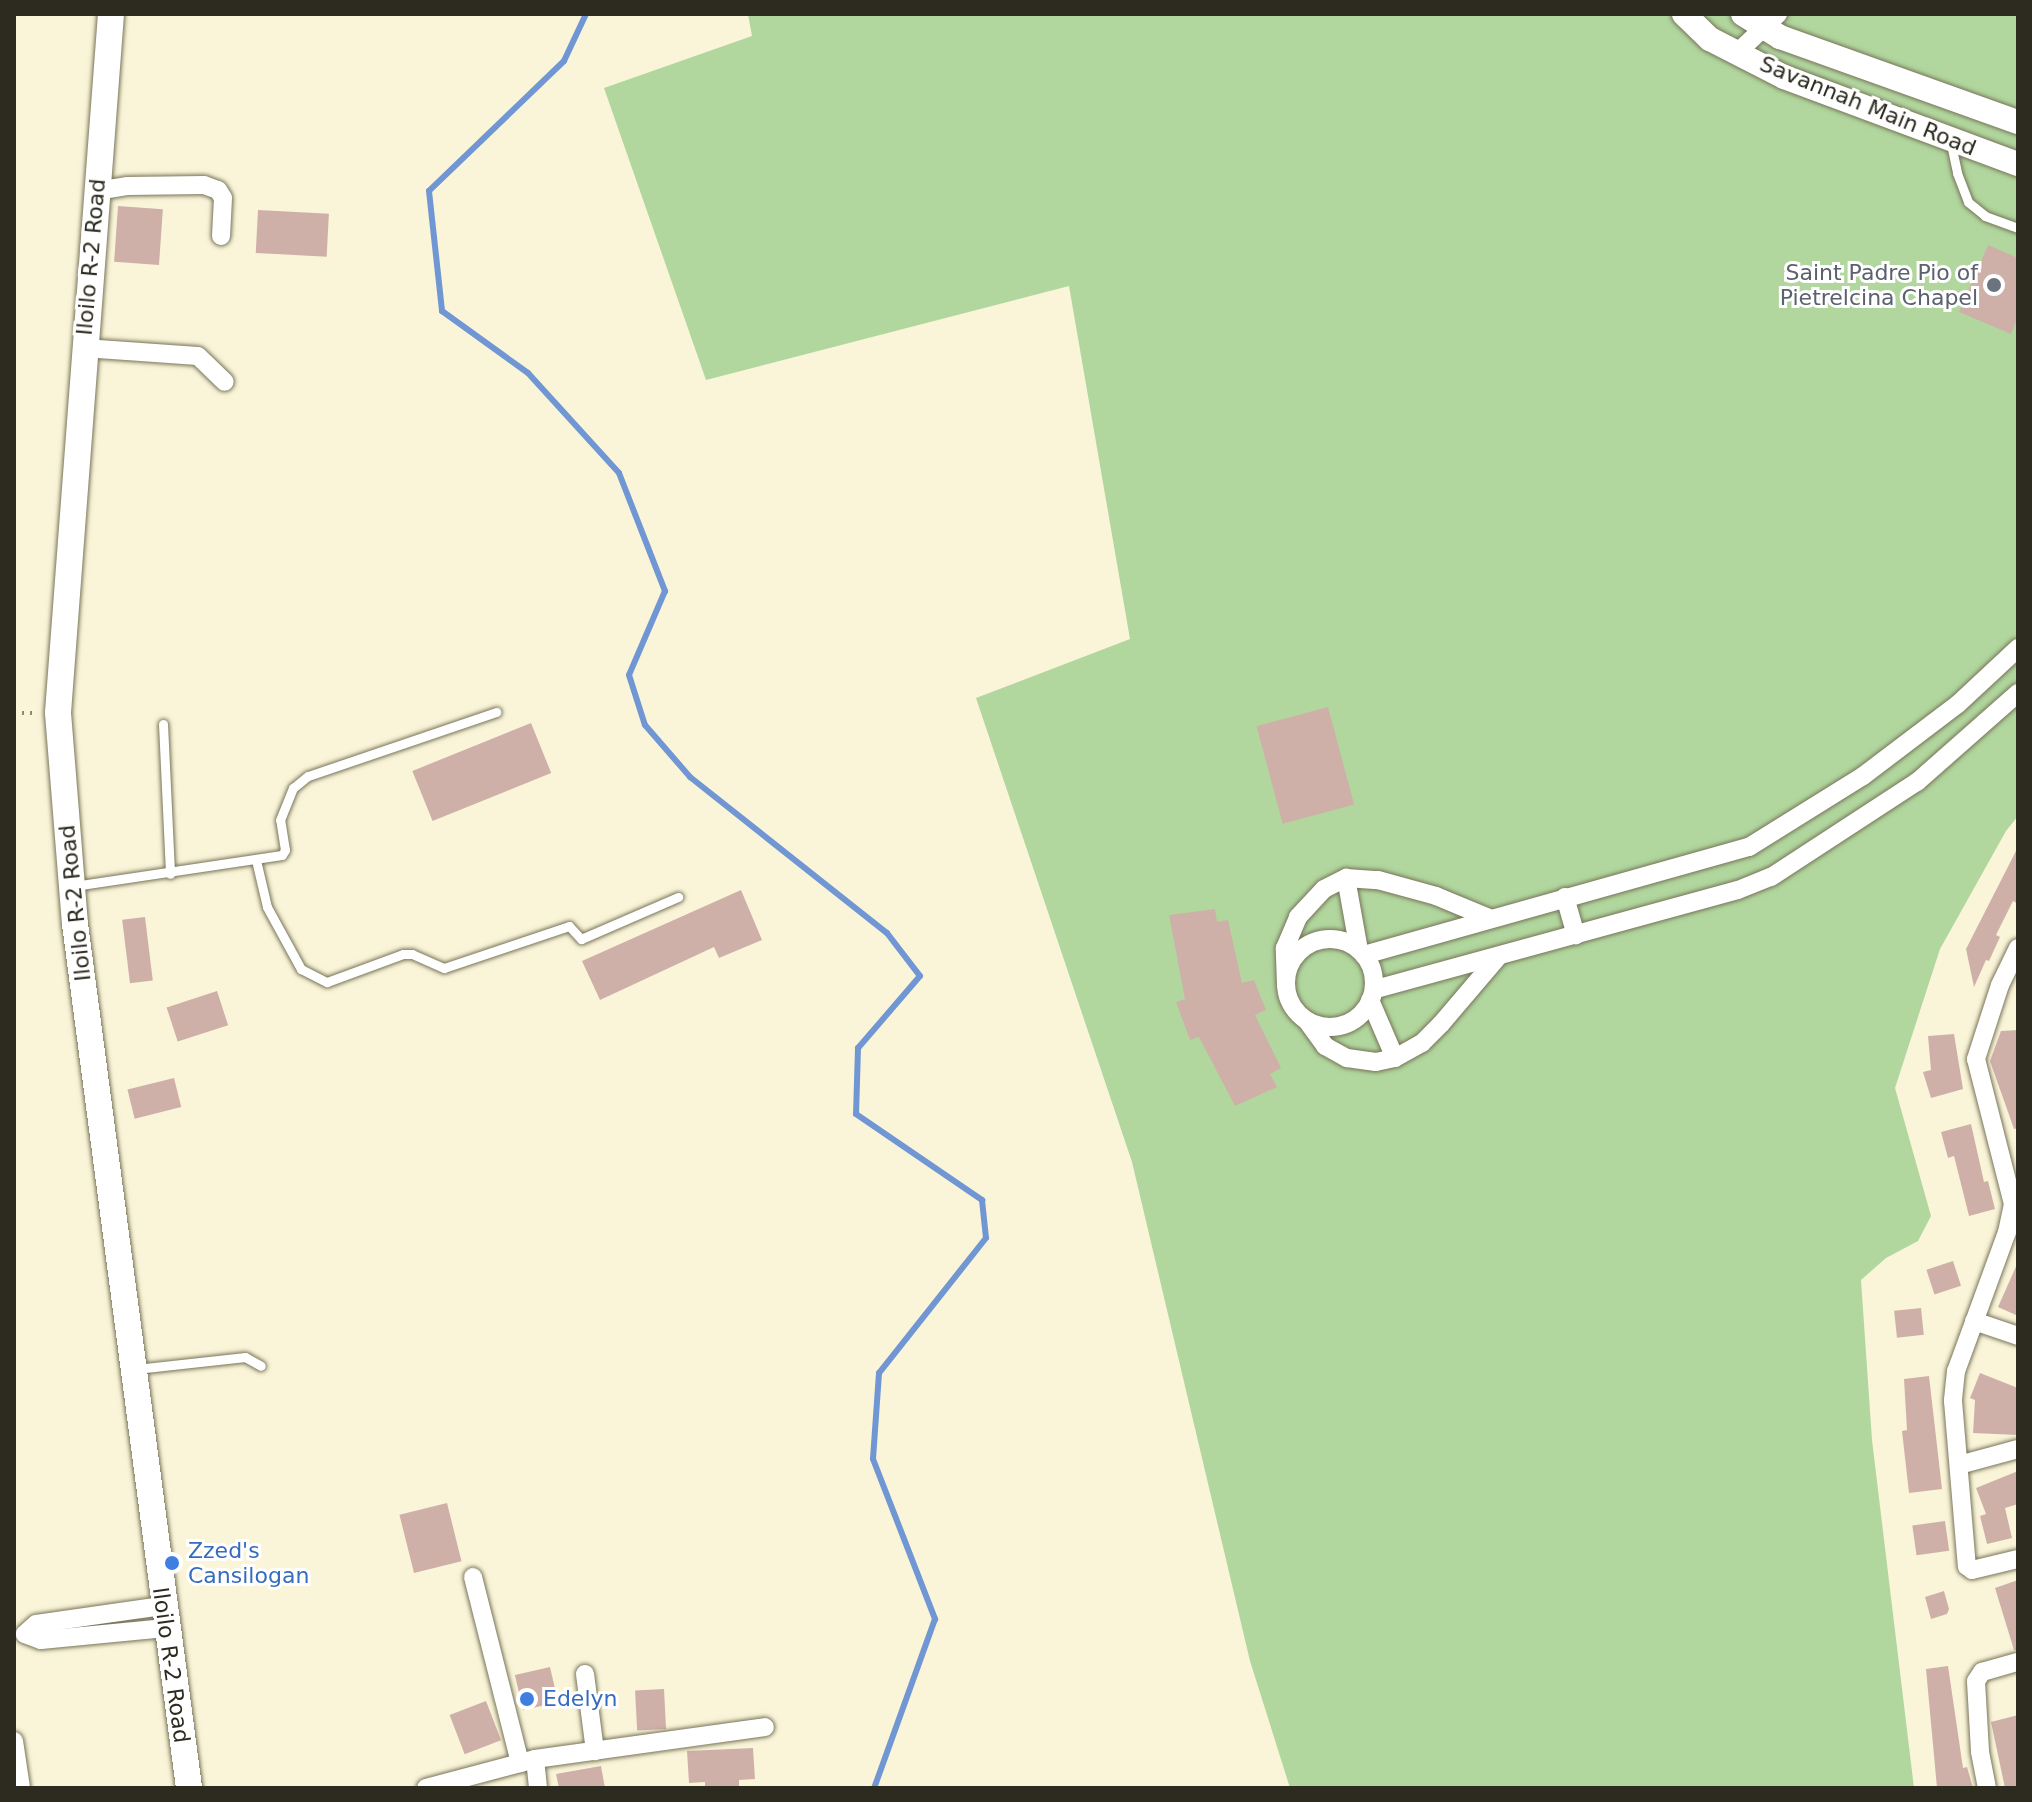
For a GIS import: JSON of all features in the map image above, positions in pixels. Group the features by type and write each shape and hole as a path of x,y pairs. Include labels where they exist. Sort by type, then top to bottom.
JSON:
{"main road":[{"name":"Iloilo R-2 Road","path":"111,14 58,713 71,887 164,1617 189,1788"}],"street":[{"name":"Savannah Main Road","path":"1684,14 1710,39 1784,77 2018,164"},
{"path":"1737,53 1762,18"},
{"name":"Savannah Main Road","path":"1762,18 1780,37 2018,122"},
{"path":"96,191 127,186 204,185 218,190 223,198 221,236"},
{"path":"84,348 198,356 225,382"},
{"path":"1286,985 1289,967 1299,951 1316,941 1343,941 1362,953 1749,847 1863,776 1958,704 2018,648"},
{"path":"1305,1019 1321,1026 1341,1025 1361,1014 1373,995 1771,877 1917,782 2018,693"},
{"path":"1489,918 1436,896 1378,880 1346,878 1324,889 1298,917 1285,948 1286,985 1290,1002 1325,1046 1347,1058 1376,1062 1395,1058 1431,1034 1498,956"},
{"path":"1346,878 1373,995 1395,1058"},
{"path":"1565,897 1576,935"},
{"path":"2018,948 2000,985 1976,1059 2013,1204 2007,1232 1956,1371 1953,1401 1967,1566 1972,1570 2018,1559"},
{"path":"1974,1321 2018,1336"},
{"path":"1959,1465 2018,1449"},
{"path":"473,1577 527,1761 538,1788"},
{"path":"20,1635 36,1624 164,1617"},
{"path":"1987,1788 1980,1751 1976,1681 1982,1672 2018,1662"},
{"path":"585,1674 595,1751"},
{"path":"426,1788 527,1761 765,1727"},
{"path":"14,1741 21,1788"}],"lane":[{"path":"1951,141 1957,173 1968,202 1985,216 2018,228"},
{"path":"71,887 282,855 285,850 280,820 293,788 308,776 496,712"},
{"path":"163,724 170,874"},
{"path":"256,860 267,907 301,969 327,982 403,954 412,954 444,968 569,926 581,939 678,897"},
{"path":"134,1370 245,1357 261,1366"}],"path":[{"path":"14,713 24,713"}],"green space":[{"path":"748,14 2018,14 2018,816 2006,831 1940,949 1895,1088 1931,1216 1918,1241 1886,1258 1861,1280 1872,1440 1914,1788 1290,1788 1250,1661 1132,1162 976,698 1130,639 1069,286 706,380 604,88 752,36"}],"building":[{"path":"118,206 163,209 159,265 114,262"},
{"path":"258,210 329,214 327,257 256,253"},
{"name":"Saint Padre Pio of Pietrelcina Chapel","path":"1988,245 2018,258 2018,317 2011,334 1959,312"},
{"path":"1328,707 1354,805 1283,824 1257,726"},
{"path":"531,723 551,773 433,821 412,771"},
{"path":"2018,847 2018,904 2013,901 1996,935 2000,937 1974,987 1966,949"},
{"path":"741,890 762,940 719,958 714,947 600,1000 582,961"},
{"path":"1215,909 1217,922 1228,920 1242,983 1254,980 1266,1010 1255,1015 1281,1068 1270,1074 1277,1087 1235,1106 1199,1037 1190,1040 1176,1002 1185,999 1169,915"},
{"path":"145,917 153,981 130,983 122,920"},
{"path":"217,991 228,1025 178,1042 167,1007"},
{"path":"2018,1030 2018,1128 2014,1129 1990,1061 2001,1031"},
{"path":"1954,1034 1963,1089 1931,1098 1923,1072 1931,1070 1928,1036"},
{"path":"174,1078 181,1107 135,1119 127,1090"},
{"path":"1971,1124 1984,1182 1988,1181 1995,1209 1969,1216 1954,1156 1948,1158 1941,1132"},
{"path":"1953,1261 1961,1286 1934,1294 1926,1270"},
{"path":"2018,1262 2018,1316 1998,1307"},
{"path":"1921,1308 1924,1335 1897,1338 1894,1311"},
{"path":"1980,1373 2018,1388 2018,1435 1973,1433 1975,1400 1970,1398"},
{"path":"1929,1376 1942,1489 1909,1493 1902,1431 1907,1430 1904,1379"},
{"path":"2018,1471 2018,1504 2005,1508 2012,1538 1987,1544 1980,1516 1986,1514 1976,1488"},
{"path":"447,1503 462,1561 414,1573 399,1515"},
{"path":"1945,1521 1949,1551 1916,1555 1912,1526"},
{"path":"2018,1580 2018,1650 2014,1650 1995,1588"},
{"path":"1944,1591 1949,1609 1947,1614 1931,1619 1925,1597"},
{"path":"1948,1666 1963,1768 1967,1767 1973,1788 1937,1788 1926,1669"},
{"path":"550,1667 558,1702 523,1710 515,1675"},
{"path":"664,1689 666,1729 637,1730 635,1691"},
{"path":"486,1701 501,1740 465,1754 450,1715"},
{"path":"2018,1715 2018,1788 2005,1788 1991,1722"},
{"path":"753,1748 755,1779 739,1780 739,1788 705,1788 705,1782 689,1783 687,1751"},
{"path":"601,1766 605,1788 559,1788 556,1774"}],"waterway":[{"path":"586,14 564,61 429,191 442,311 528,373 619,473 665,591 629,675 645,725 690,777 887,933 920,976 858,1048 856,1114 982,1200 986,1238 879,1373 873,1459 935,1619 874,1788"}],"place":[{"name":"Saint Padre Pio of Pietrelcina Chapel","path":"1994,285"},
{"name":"Zzed's Cansilogan","path":"172,1563"},
{"name":"Edelyn","path":"527,1699"}]}
